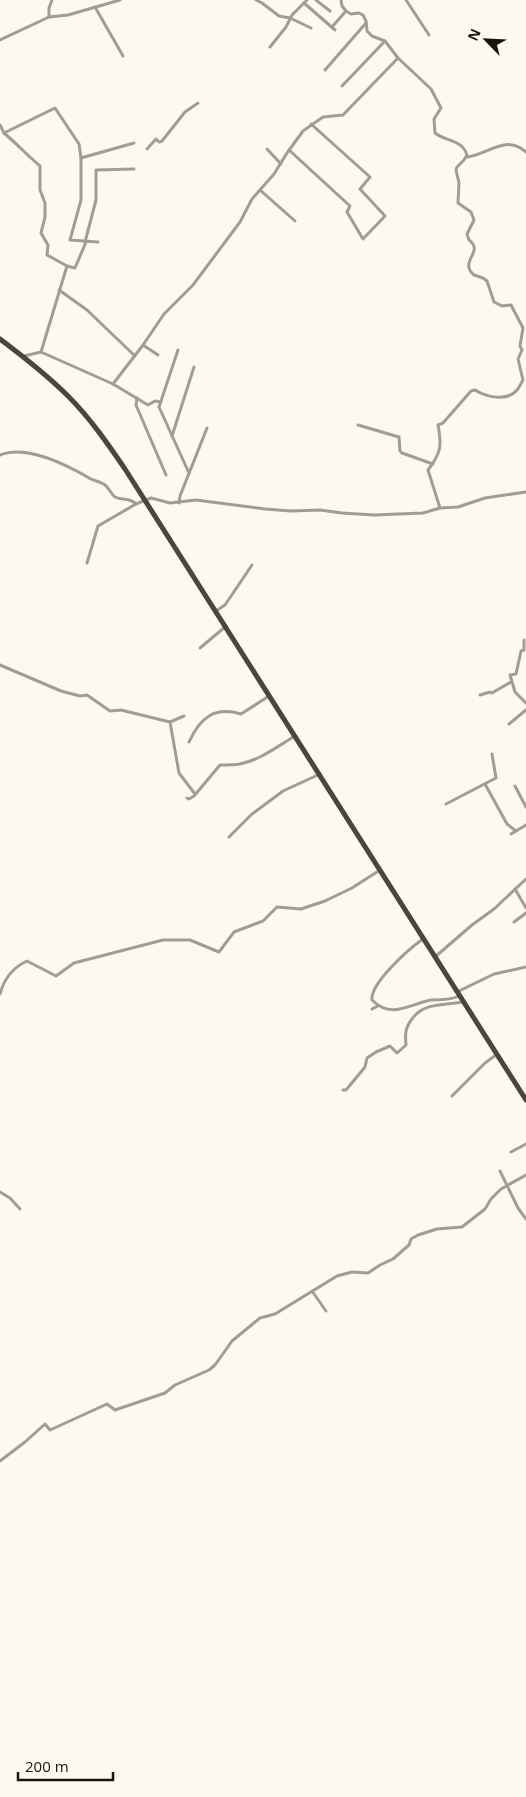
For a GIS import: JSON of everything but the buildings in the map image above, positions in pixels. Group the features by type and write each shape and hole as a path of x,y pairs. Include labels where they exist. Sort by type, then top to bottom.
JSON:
{"highway":[{"path":"0,339 61,389 104,438 270,695 462,1002 526,1100"}],"street":[{"path":"49,17 52,0"},
{"path":"0,40 49,17 68,15 120,0"},
{"path":"256,0 262,2 279,16 290,18 311,28"},
{"path":"316,0 330,11"},
{"path":"342,0 342,6 346,11 352,14 362,14 366,22 367,31 385,41 398,58 433,91 441,106 434,119 435,133 440,137 463,146 466,157"},
{"path":"406,0 429,35"},
{"path":"270,47 286,27 290,18 306,2 333,28 346,11"},
{"path":"96,7 123,56"},
{"path":"326,70 366,22"},
{"path":"342,86 385,41"},
{"path":"113,384 144,345 164,314 194,285 240,222 248,206 281,164 303,131 323,117 343,115 398,58"},
{"path":"147,149 156,138 159,142 162,141 185,112 198,103"},
{"path":"4,133 55,108 79,144 81,200 70,240 98,242"},
{"path":"289,150 350,206 347,212 363,238 385,216 360,189 370,177 311,124"},
{"path":"0,125 4,133 40,166 40,190 44,203 45,217 41,233 48,245 47,255 67,266 75,268 85,242 96,200 96,170 134,169"},
{"path":"80,158 134,143"},
{"path":"440,508 428,470 440,450 438,425 443,423 465,396 475,390 494,397 509,396 516,391 523,380 518,359 522,350 520,346 523,331 517,314 511,305 502,306 494,302 487,281 474,276 468,268 468,262 474,248 467,234 474,224 474,220 471,212 458,202 457,167 466,157 508,144 518,146 526,152"},
{"path":"267,149 281,164"},
{"path":"260,190 295,221"},
{"path":"41,352 67,266"},
{"path":"59,290 87,310 135,356"},
{"path":"144,345 158,355"},
{"path":"178,350 159,407 189,473"},
{"path":"24,357 41,352 113,384 148,405 154,401 161,402"},
{"path":"172,436 194,368"},
{"path":"137,398 136,405 166,476"},
{"path":"358,425 399,437 400,451 402,453 433,464"},
{"path":"179,503 180,496 207,428"},
{"path":"0,455 18,451 35,454 81,472 105,485 114,496 132,500 136,504"},
{"path":"87,563 98,526 136,504 154,498 170,504 196,500 265,509 320,510 374,514 423,513 486,498 526,492"},
{"path":"216,611 225,605 252,566"},
{"path":"200,648 226,626"},
{"path":"524,640 524,650 521,651 516,674 510,676 515,692 526,703"},
{"path":"0,665 61,691 80,696 87,695 110,711 121,710 170,722 184,716"},
{"path":"480,695 492,693 511,682"},
{"path":"189,742 198,725 210,714 230,711 240,714 270,695"},
{"path":"509,724 526,710"},
{"path":"170,722 179,773 196,794"},
{"path":"187,798 189,800 196,794 220,765 240,764 248,761 295,735"},
{"path":"446,804 497,777 492,754"},
{"path":"229,837 252,814 283,791 320,774"},
{"path":"485,784 507,824 516,831"},
{"path":"515,786 526,807"},
{"path":"510,834 526,825"},
{"path":"0,994 2,984 16,966 27,961 56,976 74,963 163,940 190,940 219,952 234,932 263,921 278,908 301,909 325,901 352,888 380,870"},
{"path":"435,957 526,879"},
{"path":"515,889 526,908"},
{"path":"514,922 526,913"},
{"path":"423,939 398,960 371,994 372,1000 378,1006 397,1010 429,1001 451,1000 458,994 494,974 526,968"},
{"path":"343,1090 346,1090 365,1067 367,1058 390,1046 397,1053 406,1045 404,1032 417,1011 426,1007 462,1002"},
{"path":"372,1009 378,1006"},
{"path":"452,1096 485,1063 496,1055"},
{"path":"511,1152 526,1144"},
{"path":"500,1171 508,1184 518,1208 526,1219"},
{"path":"0,1461 44,1424 50,1430 107,1404 114,1410 165,1392 173,1386 209,1370 215,1365 232,1341 260,1318 275,1314 294,1300 343,1273 368,1273 380,1265 393,1260 408,1245 411,1239 418,1235 437,1229 462,1227 485,1209 491,1199 508,1184 526,1175"},
{"path":"0,1192 10,1198 20,1208"},
{"path":"312,1291 326,1311"}]}
